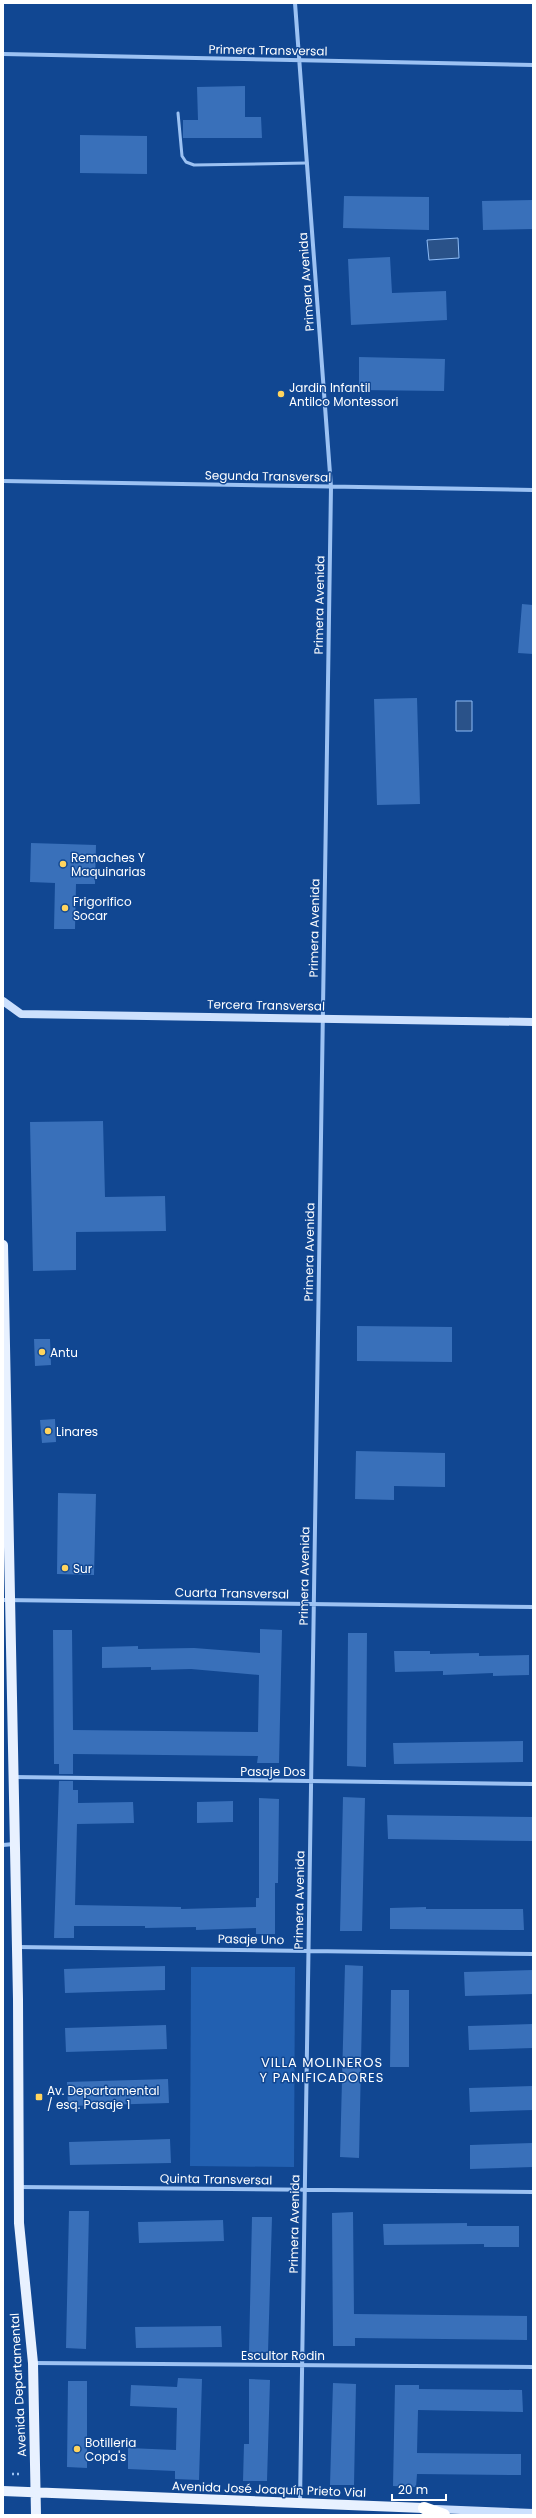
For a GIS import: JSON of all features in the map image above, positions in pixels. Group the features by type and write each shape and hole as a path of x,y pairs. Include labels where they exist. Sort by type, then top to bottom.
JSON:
{"highway":[{"path":"424,2508 444,2515"}],"main road":[{"name":"Avenida Departamental","path":"3,1245 6,1600 13,1778 18,2187 21,2258 32,2363 36,2515"},
{"name":"Avenida José Joaquín Prieto Vial","path":"3,2491 424,2508"}],"street":[{"name":"Primera Avenida","path":"295,3 331,488 300,2503"},
{"name":"Primera Transversal","path":"3,54 533,65"},
{"name":"Segunda Transversal","path":"3,481 331,488 533,490"},
{"name":"Tercera Transversal","path":"3,1001 21,1014 533,1022"},
{"name":"Cuarta Transversal","path":"6,1600 533,1607"},
{"name":"Pasaje Dos","path":"13,1778 533,1784"},
{"path":"3,1845 14,1844"},
{"name":"Pasaje Uno","path":"16,1947 533,1954"},
{"name":"Quinta Transversal","path":"18,2187 533,2192"},
{"name":"Escultor Rodin","path":"32,2363 533,2367"},
{"name":"Avenida José Joaquín Prieto Vial","path":"424,2508 533,2513"}],"lane":[{"path":"178,113 182,156 186,162 194,165 307,163"}],"path":[{"path":"12,2474 25,2474"}],"shaded area":[{"path":"458,238 459,258 429,260 427,240"},
{"path":"456,701 472,701 472,731 456,731"},
{"path":"191,1967 295,1967 294,2167 190,2166"}],"building":[{"path":"245,86 245,117 261,117 262,138 183,138 183,120 198,120 197,87"},
{"path":"80,135 147,136 147,174 80,173"},
{"path":"344,196 429,197 429,230 343,228"},
{"path":"533,200 533,229 483,230 482,201"},
{"path":"390,257 392,293 446,291 447,320 351,325 348,259"},
{"path":"359,357 445,359 444,391 359,390"},
{"path":"522,604 533,605 533,654 518,653"},
{"path":"417,698 420,804 377,805 374,699"},
{"name":"Remaches Y Maquinarias","path":"31,843 96,845 95,884 76,884 75,929 54,929 55,883 30,882"},
{"path":"103,1121 105,1197 165,1196 166,1231 76,1232 76,1270 33,1271 30,1122"},
{"path":"357,1326 452,1327 452,1362 357,1361"},
{"name":"Antu","path":"34,1339 50,1339 51,1365 35,1366"},
{"name":"Linares","path":"55,1419 56,1442 42,1443 40,1420"},
{"path":"356,1451 445,1453 445,1487 394,1486 394,1500 355,1499"},
{"path":"58,1493 96,1494 94,1575 57,1574"},
{"path":"260,1629 282,1630 279,1763 257,1763 258,1756 73,1754 73,1774 59,1774 59,1764 54,1764 53,1630 72,1630 73,1730 258,1732 259,1675 191,1669 151,1670 151,1667 102,1668 102,1647 138,1646 138,1649 194,1648 260,1653"},
{"path":"348,1633 367,1633 366,1767 347,1766"},
{"path":"394,1651 430,1651 430,1654 479,1653 479,1656 529,1655 529,1675 493,1676 493,1673 443,1675 443,1671 395,1672"},
{"path":"523,1741 523,1762 394,1764 393,1743"},
{"path":"59,1781 73,1781 73,1790 78,1790 78,1803 133,1802 134,1823 77,1824 75,1905 181,1907 181,1909 256,1907 256,1898 259,1898 259,1798 279,1799 278,1883 275,1883 275,1934 256,1934 256,1928 196,1930 196,1927 145,1928 145,1926 74,1926 74,1938 54,1938"},
{"path":"343,1797 365,1798 362,1931 340,1931"},
{"path":"233,1801 233,1822 197,1823 197,1802"},
{"path":"387,1815 533,1817 533,1841 388,1839"},
{"path":"426,1907 426,1909 523,1909 524,1930 390,1929 390,1908"},
{"path":"345,1965 363,1966 359,2158 340,2157"},
{"path":"165,1966 165,1990 65,1993 64,1969"},
{"path":"533,1970 533,1994 465,1996 464,1972"},
{"path":"391,1990 409,1990 409,2067 390,2067"},
{"path":"533,2024 533,2048 469,2050 468,2026"},
{"path":"166,2025 167,2049 66,2052 65,2028"},
{"path":"168,2079 169,2103 68,2106 67,2082"},
{"path":"533,2086 533,2110 470,2112 469,2088"},
{"path":"170,2139 171,2163 70,2165 69,2142"},
{"path":"533,2143 533,2167 470,2169 470,2145"},
{"path":"69,2211 89,2211 86,2349 66,2348"},
{"path":"353,2212 354,2314 527,2316 527,2340 355,2338 355,2346 333,2346 332,2213"},
{"path":"252,2217 272,2217 268,2352 249,2352"},
{"path":"223,2220 224,2241 139,2243 138,2222"},
{"path":"467,2223 467,2226 519,2226 519,2247 484,2247 484,2244 384,2245 383,2224"},
{"path":"221,2326 222,2347 136,2348 135,2327"},
{"path":"178,2378 202,2379 199,2480 175,2479 175,2471 128,2469 128,2448 176,2450 177,2408 130,2406 131,2385 177,2387"},
{"path":"249,2379 270,2380 267,2481 243,2481 244,2444 249,2444"},
{"path":"68,2381 87,2381 87,2468 67,2467"},
{"path":"333,2383 356,2384 354,2485 330,2485"},
{"path":"395,2385 419,2385 419,2389 522,2390 523,2412 418,2410 417,2453 521,2454 521,2475 417,2474 416,2487 393,2486"}],"place":[{"name":"Jardin Infantil Antilco Montessori","path":"281,394"},
{"name":"Remaches Y Maquinarias","path":"63,864"},
{"name":"Frigorifico Socar","path":"65,908"},
{"name":"Antu","path":"42,1352"},
{"name":"Linares","path":"48,1431"},
{"name":"Sur","path":"65,1568"},
{"name":"Av. Departamental / esq. Pasaje 1","path":"39,2097"},
{"name":"Botilleria Copa's","path":"77,2449"}],"district":[{"name":"VILLA MOLINEROS Y PANIFICADORES","path":"322,2070"}]}
